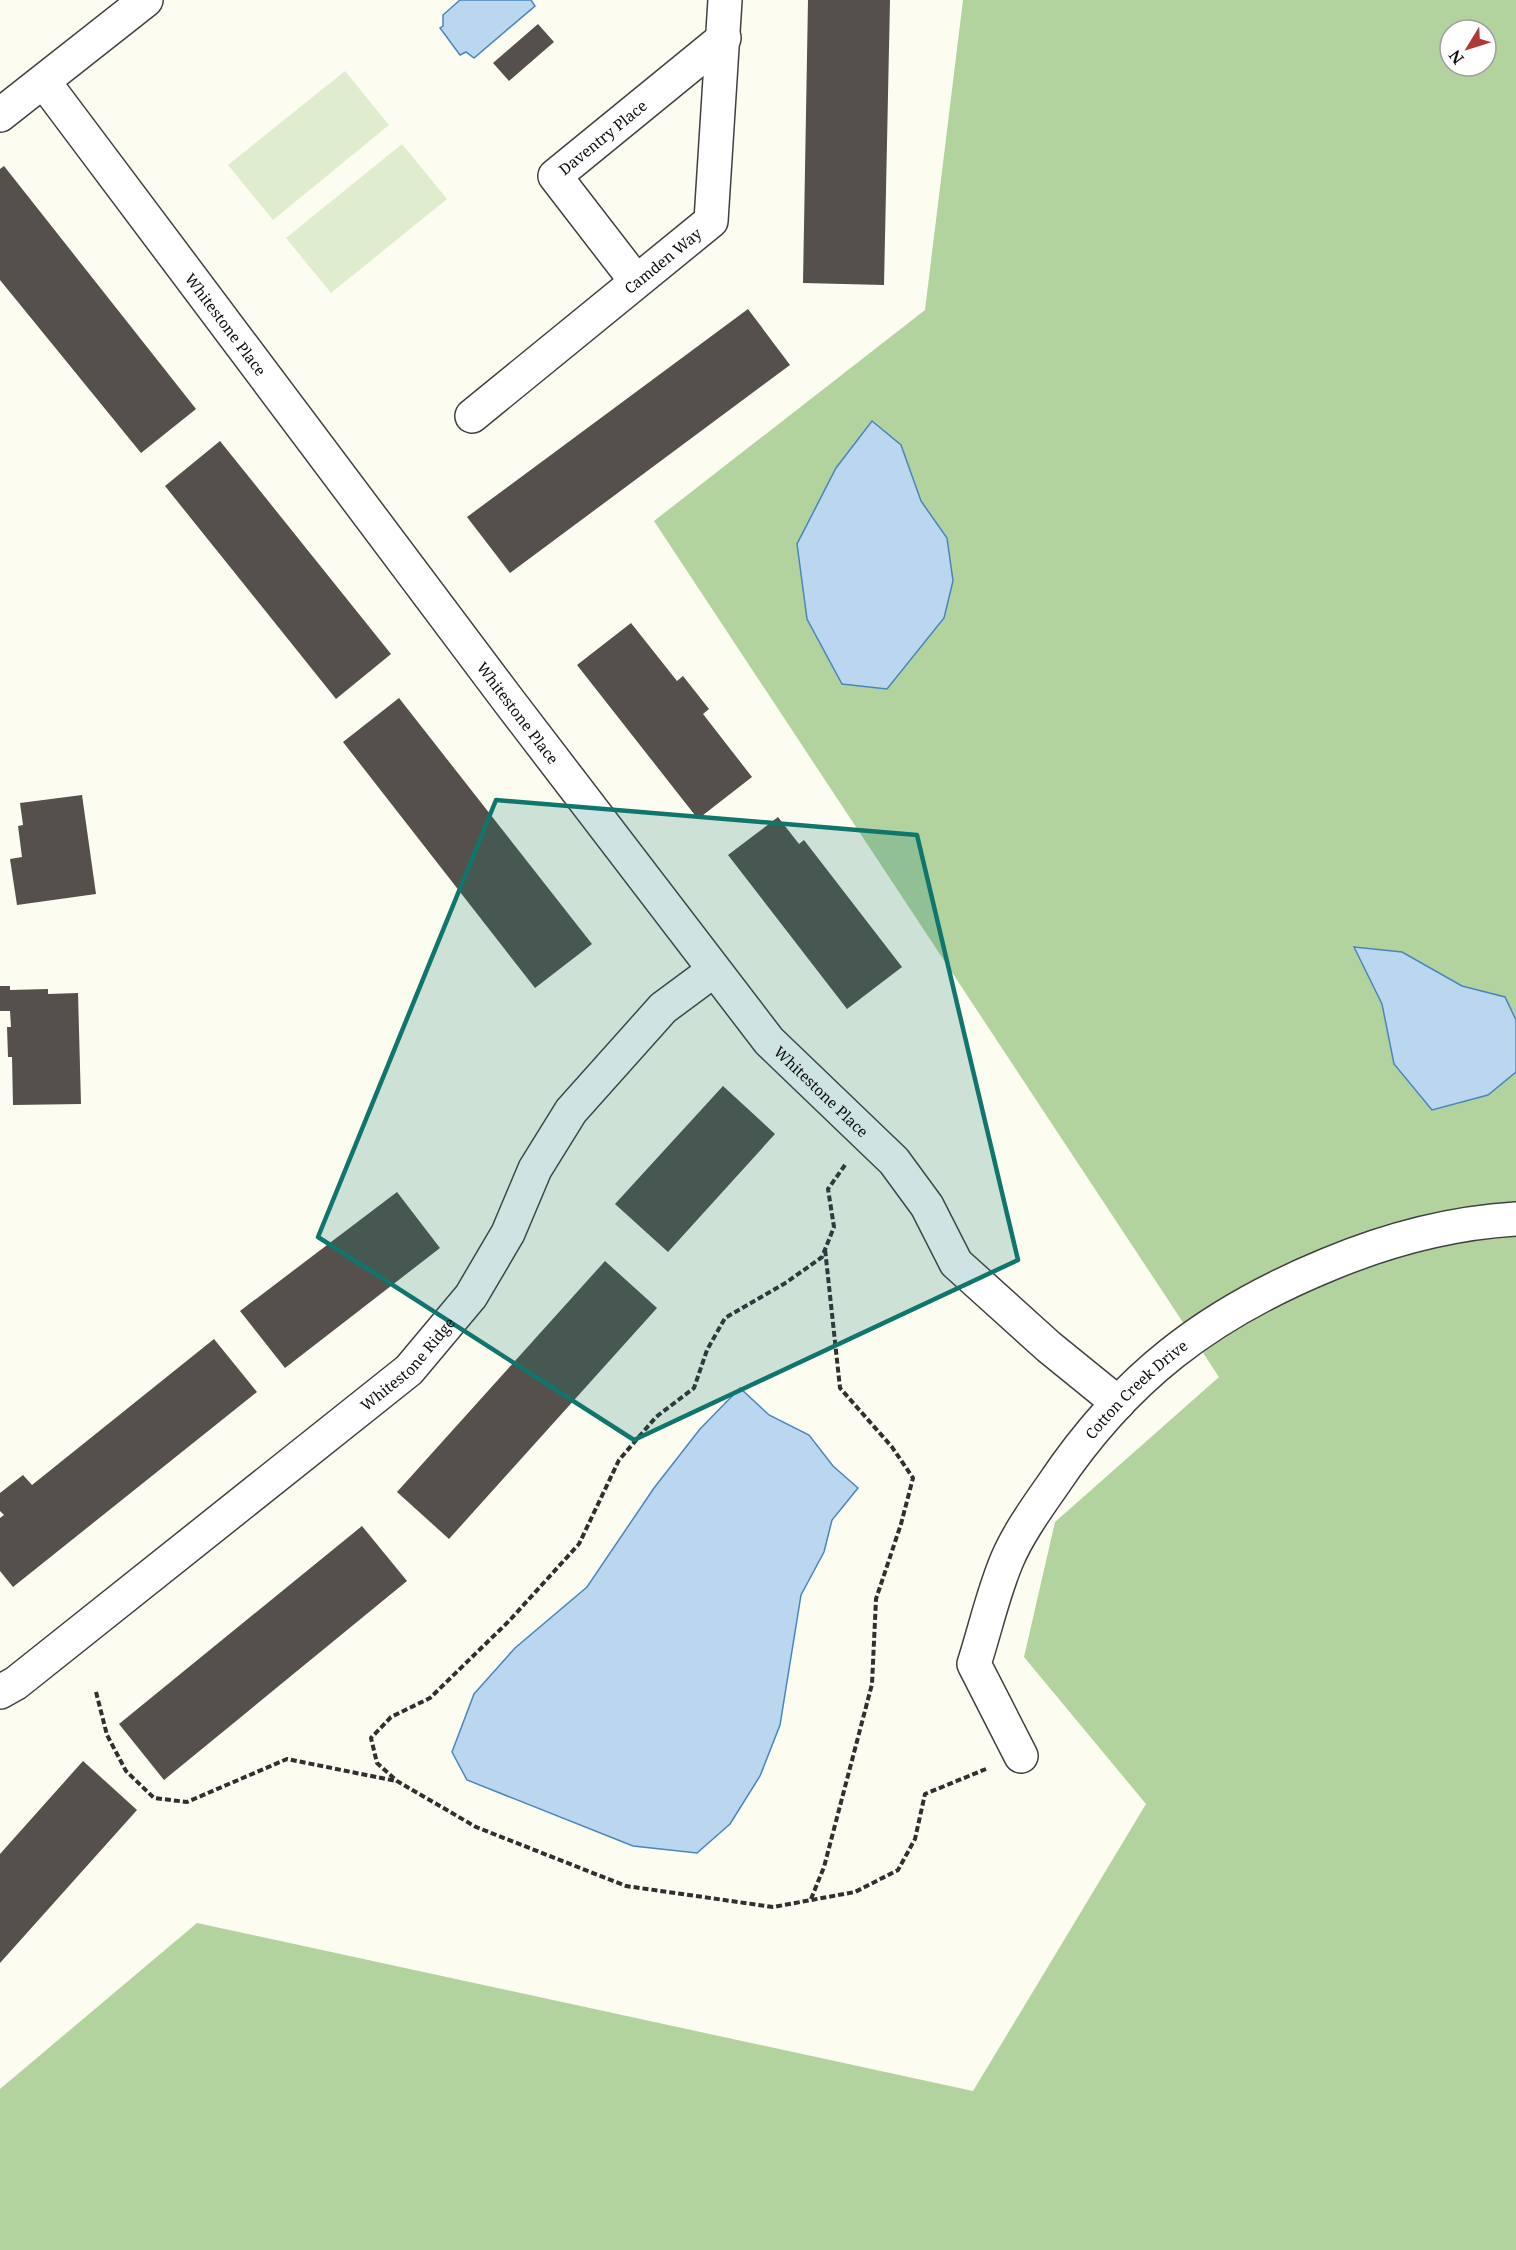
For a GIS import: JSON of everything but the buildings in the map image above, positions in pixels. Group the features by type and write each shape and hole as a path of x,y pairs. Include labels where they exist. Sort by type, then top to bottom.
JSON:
{"street":[{"path":"0,115 146,0"},
{"name":"Camden Way","path":"472,416 711,221 725,0"},
{"name":"Daventry Place","path":"636,281 555,176 724,38"},
{"name":"Whitestone Place","path":"44,82 713,971 769,1041 826,1098 868,1133 894,1161 927,1206 956,1263 1049,1347 1118,1403"},
{"name":"Whitestone Ridge","path":"6,1694 409,1370 471,1296 508,1233 534,1170 571,1111 663,1008 713,971"},
{"name":"Cotton Creek Drive","path":"1021,1756 975,1664 1007,1560 1072,1454 1118,1403 1151,1369 1194,1335 1244,1303 1301,1276 1413,1234 1473,1221 1516,1219"}],"path":[{"path":"868,1133 828,1189 834,1227 822,1257 787,1282 725,1318 707,1350 694,1388 656,1418 619,1460 579,1544 509,1621 430,1698 392,1716 371,1738 377,1763 397,1781 476,1827 626,1886 773,1907 855,1892 898,1870 915,1839 925,1794 1021,1756"},
{"path":"811,1900 824,1867 872,1684 876,1599 901,1524 913,1478 892,1447 840,1388 825,1249"},
{"path":"96,1692 107,1735 126,1771 154,1798 187,1802 287,1759 397,1781"}],"highlighted area":[{"path":"496,800 917,835 1018,1260 634,1440 318,1237"}],"green space":[{"path":"963,0 1516,0 1516,2250 0,2250 0,2089 197,1923 973,2091 1146,1804 1024,1657 1055,1522 1219,1377 654,521 925,310"},
{"path":"345,71 389,125 273,220 228,165"},
{"path":"402,144 447,199 331,293 286,238"}],"water":[{"path":"460,0 531,0 535,6 474,58 466,52 460,55 440,28 443,26 443,15"},
{"path":"872,421 901,445 921,501 947,538 953,581 944,618 887,689 842,684 807,619 797,544 836,468"},
{"path":"1354,947 1402,952 1462,986 1505,997 1516,1020 1516,1072 1488,1095 1432,1110 1394,1064 1382,1004"},
{"path":"740,1388 769,1415 809,1435 833,1466 858,1488 832,1520 824,1552 801,1595 780,1725 760,1776 730,1824 697,1853 633,1846 467,1780 452,1752 474,1694 515,1648 587,1587 654,1488 700,1429"}]}
